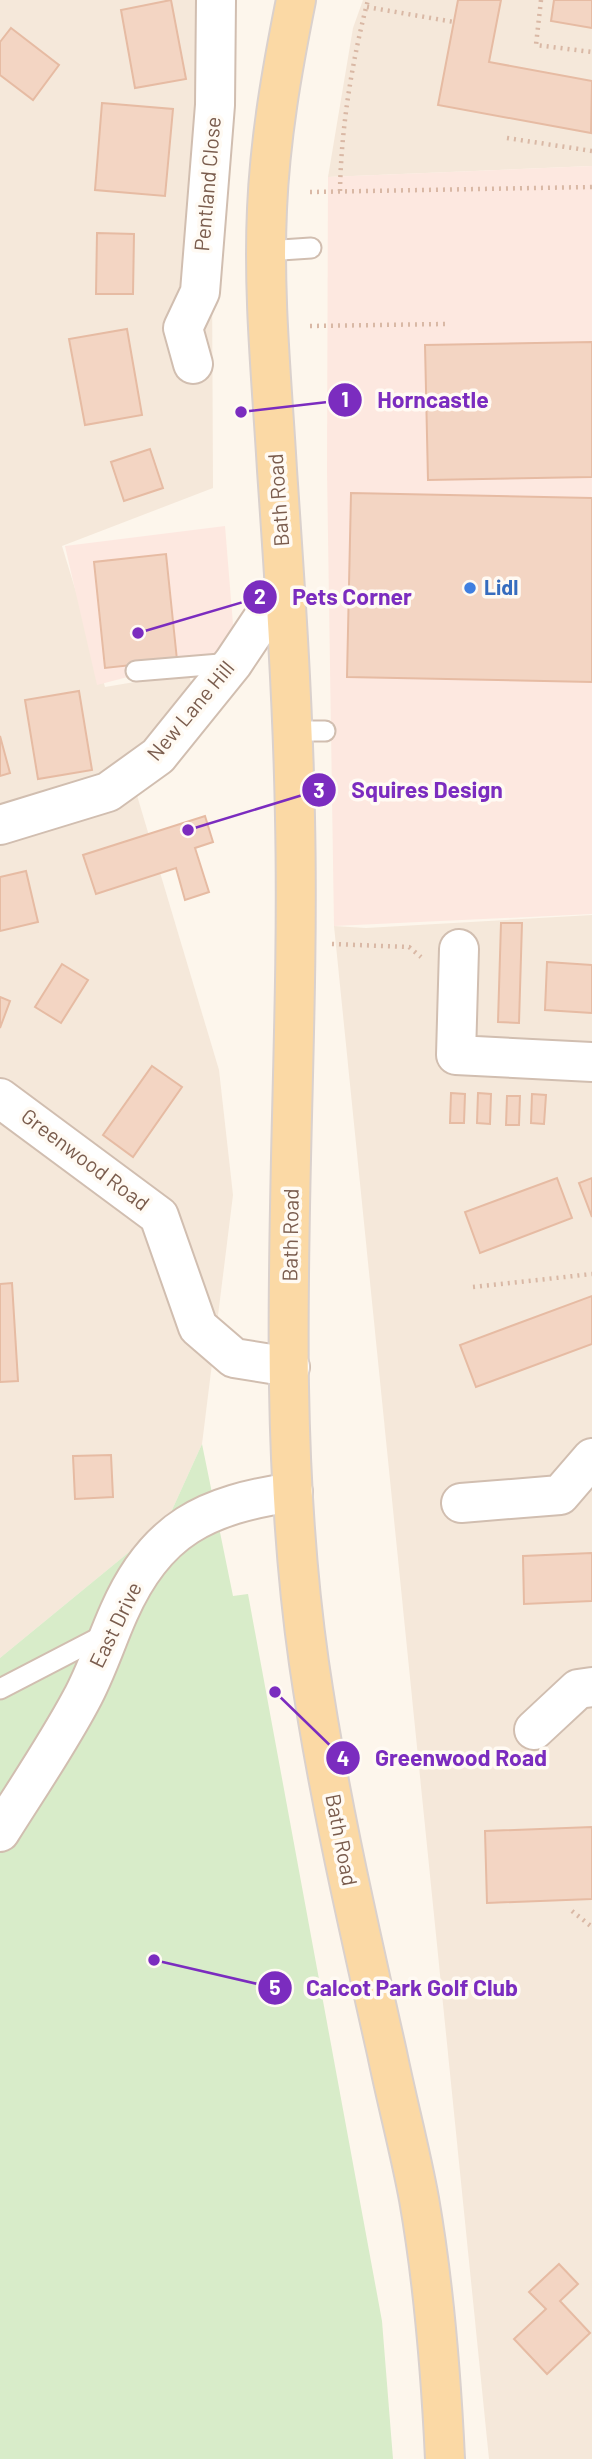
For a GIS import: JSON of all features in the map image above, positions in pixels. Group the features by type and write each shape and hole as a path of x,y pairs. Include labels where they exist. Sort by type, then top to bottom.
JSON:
{"main road":[{"name":"Bath Road","path":"296,0 273,127 266,251 267,322 286,604 309,731 297,912 290,1367 293,1492 308,1654 317,1715 334,1809 419,2198 442,2401 445,2459"}],"street":[{"name":"Pentland Close","path":"193,363 183,328 200,292 215,105 216,0"},
{"name":"New Lane Hill","path":"0,825 108,792 158,756 233,663 263,618 286,604"},
{"path":"459,968 456,1055 592,1062"},
{"name":"Greenwood Road","path":"0,1098 159,1216 198,1327 234,1358 290,1367"},
{"path":"461,1503 560,1495 592,1458"},
{"name":"East Drive","path":"0,1832 82,1699 121,1608 162,1542 193,1521 253,1498 293,1492"},
{"path":"534,1730 578,1689 592,1687"}],"lane":[{"path":"266,251 311,248"},
{"path":"136,671 233,663"},
{"path":"0,1689 110,1632"}],"path":[{"path":"340,191 341,154 368,0"},
{"path":"541,0 537,45 592,52"},
{"path":"366,7 454,22"},
{"path":"507,138 592,151"},
{"path":"310,192 592,187"},
{"path":"310,326 445,324"},
{"path":"321,944 409,947 459,968"},
{"path":"473,1287 592,1274"},
{"path":"572,1911 592,1927"}],"shaded area":[{"path":"0,0 228,0 212,272 213,488 62,546 105,687 188,673 195,694 127,762 219,1070 233,1195 202,1444 167,1521 0,1658"},
{"path":"363,0 592,0 592,166 328,177 353,28"},
{"path":"592,166 592,914 334,926 327,470 328,177"},
{"path":"225,526 235,649 97,685 65,546"},
{"path":"592,915 592,2459 489,2459 334,926 366,928"}],"green space":[{"path":"202,1444 233,1596 248,1594 382,2321 393,2459 0,2459 0,1658 167,1521"}],"building":[{"path":"171,0 186,79 135,88 121,10"},
{"path":"458,0 501,0 489,62 592,81 591,133 438,105"},
{"path":"554,0 592,0 592,28 551,21"},
{"path":"11,28 59,65 33,100 0,75 0,42"},
{"path":"102,103 173,109 165,196 95,190"},
{"path":"97,233 134,234 133,294 96,294"},
{"path":"127,329 142,415 85,425 69,339"},
{"path":"592,342 592,477 428,480 425,345"},
{"path":"150,449 163,488 124,501 111,462"},
{"name":"Lidl","path":"351,493 592,498 592,682 347,677"},
{"path":"166,554 177,660 105,668 94,562"},
{"path":"79,691 92,770 38,779 25,700"},
{"path":"0,736 10,773 0,776"},
{"path":"205,816 213,842 195,848 209,892 185,900 176,868 96,894 83,855"},
{"path":"26,871 38,922 0,931 0,877"},
{"path":"501,923 522,923 519,1023 498,1022"},
{"path":"547,962 592,965 592,1013 545,1010"},
{"path":"62,964 88,980 61,1023 35,1007"},
{"path":"0,997 10,1001 0,1028"},
{"path":"152,1066 182,1087 133,1157 103,1135"},
{"path":"451,1093 465,1094 464,1123 450,1123"},
{"path":"478,1093 491,1094 490,1124 477,1123"},
{"path":"532,1094 546,1095 544,1124 531,1123"},
{"path":"507,1096 520,1096 519,1125 506,1125"},
{"path":"557,1178 572,1218 480,1253 465,1212"},
{"path":"592,1178 592,1217 579,1183"},
{"path":"12,1283 18,1381 0,1382 0,1284"},
{"path":"592,1296 592,1344 476,1387 460,1345"},
{"path":"111,1455 113,1497 75,1499 73,1456"},
{"path":"592,1553 592,1601 524,1604 523,1556"},
{"path":"592,1827 592,1899 487,1903 485,1831"},
{"path":"559,2264 578,2284 560,2301 590,2333 547,2374 514,2339 546,2309 529,2292"}],"place":[{"name":"Horncastle","path":"241,412"},
{"name":"Lidl","path":"470,588"},
{"name":"Pets Corner","path":"138,633"},
{"name":"Squires Design","path":"188,830"},
{"name":"Greenwood Road","path":"275,1692"},
{"name":"Calcot Park Golf Club","path":"154,1960"}]}
